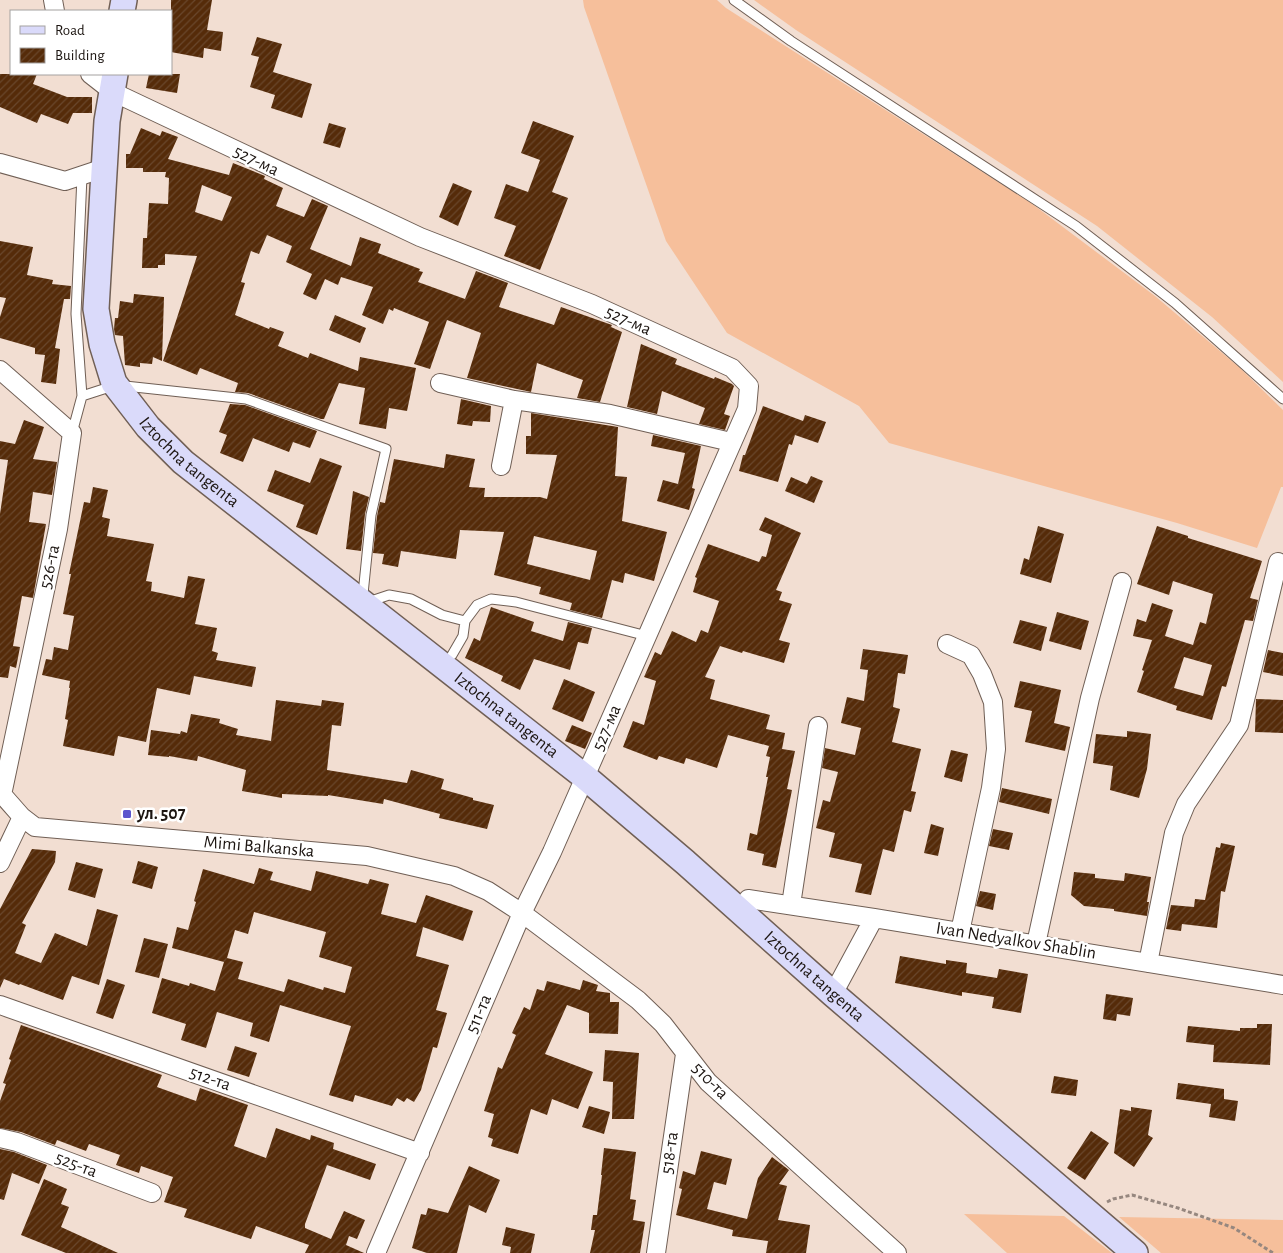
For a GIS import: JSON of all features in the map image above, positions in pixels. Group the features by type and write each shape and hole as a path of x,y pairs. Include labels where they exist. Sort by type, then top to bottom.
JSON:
{"street":[{"name":"527-ма","path":"93,75 114,83 420,237 592,304 732,368 749,386 747,409 585,778"},
{"name":"Iztochna tangenta","path":"114,83 107,121 93,172 96,309 102,344 116,385 148,428 183,462 585,778 685,862 833,994 1135,1253"},
{"path":"0,163 65,181 93,172"},
{"path":"0,370 72,433"},
{"path":"440,383 514,400 610,414 731,442"},
{"path":"501,466 514,400"},
{"name":"526-та","path":"1,794 58,529 72,433"},
{"path":"1148,962 1174,832 1186,804 1239,725 1278,562"},
{"path":"1036,944 1090,698 1122,582"},
{"path":"947,644 971,655 982,674 993,702 996,750 991,788 960,932"},
{"path":"791,905 818,726"},
{"name":"511-та","path":"376,1253 522,913 585,778"},
{"name":"Mimi Balkanska","path":"1,794 35,828 367,856 454,876 488,891 522,913"},
{"path":"0,863 22,817"},
{"name":"Ivan Nedyalkov Shablin","path":"748,899 1283,985"},
{"name":"510-та","path":"522,913 638,1000 662,1024 708,1082 896,1253"},
{"path":"833,994 874,918"},
{"name":"512-та","path":"0,1005 420,1153"},
{"name":"518-та","path":"656,1253 684,1054"},
{"name":"525-та","path":"0,1138 17,1142 152,1193"}],"lane":[{"path":"734,0 791,41 1076,226 1175,303 1283,399"},
{"path":"72,433 82,396 76,314 93,172"},
{"path":"82,396 116,385 246,399 386,449 371,515 362,604 389,595 411,599 442,615 465,621"},
{"path":"452,655 463,636 465,621 477,605 491,599 516,602 647,636"}],"path":[{"path":"1089,1213 1113,1199 1132,1195 1178,1208 1234,1228 1273,1253"}],"shaded area":[{"path":"583,0 717,0 726,8 1031,203 1155,296 1240,368 1283,410 1283,487 1281,487 1257,548 1177,523 889,443 859,406 727,333 666,241"},
{"path":"754,0 1283,0 1283,382 1212,317 1097,226 796,30"},
{"path":"964,1214 1064,1216 1112,1253 1007,1253"},
{"path":"1119,1217 1283,1220 1283,1253 1161,1253"}],"building":[{"path":"171,0 212,0 207,30 223,32 221,51 204,48 203,58 172,52"},
{"path":"257,37 282,44 273,72 312,84 302,118 271,108 275,95 250,87 259,57 251,55"},
{"path":"0,74 37,75 33,84 67,97 92,97 92,113 73,113 68,124 41,114 37,123 0,107"},
{"path":"180,74 177,93 146,88 149,75"},
{"path":"533,121 574,136 552,192 568,198 540,270 504,256 516,226 494,218 506,184 528,192 540,160 521,153"},
{"path":"329,123 346,128 340,148 323,143"},
{"path":"141,128 160,136 162,131 178,137 168,159 229,175 233,163 265,176 264,179 283,188 276,206 304,217 312,199 328,206 310,249 351,266 360,237 381,244 378,253 420,269 419,271 423,272 418,282 465,299 476,271 508,283 499,307 554,325 561,307 612,325 611,327 622,332 600,402 577,398 583,380 537,363 531,392 467,378 481,333 447,320 430,369 414,364 429,322 394,308 393,311 389,309 383,324 362,315 373,287 341,277 338,285 325,279 316,300 303,294 312,274 286,262 292,246 267,235 259,254 251,251 241,282 245,283 235,315 269,329 270,327 284,332 278,346 308,358 310,353 358,371 360,357 416,368 407,411 389,408 386,429 359,424 365,388 339,383 324,419 321,419 248,393 235,392 238,383 200,368 197,375 163,361 197,256 165,254 165,265 158,265 158,268 142,268 143,238 147,238 149,203 168,204 169,178 165,177 166,172 143,172 143,168 126,168 126,154 130,154","holes":["202,185 232,197 222,221 195,212"]},
{"path":"453,183 472,191 458,226 439,217"},
{"path":"0,241 33,247 27,275 53,280 52,284 71,286 70,299 64,299 55,348 60,349 56,384 41,382 45,355 35,354 35,348 0,338 0,317 6,298 0,297"},
{"path":"134,294 164,297 162,361 153,357 152,364 140,363 140,367 125,365 123,336 115,335 114,329 115,318 118,318 120,301 133,303"},
{"path":"335,315 366,328 360,343 329,330"},
{"path":"641,344 677,359 675,364 714,379 715,377 734,386 724,414 730,416 725,430 699,424 705,408 662,391 657,414 627,407"},
{"path":"461,399 491,406 490,422 473,421 472,426 457,424"},
{"path":"230,404 245,405 317,431 310,448 293,442 289,452 253,438 243,462 220,453 227,435 219,432"},
{"path":"763,406 803,421 805,415 826,422 818,443 795,435 792,445 789,444 778,482 739,471 743,455 745,455"},
{"path":"531,413 618,427 615,476 627,477 622,521 667,532 654,581 625,573 623,583 612,580 602,618 570,610 572,603 539,594 541,587 494,575 504,532 460,530 456,559 401,551 398,567 382,564 384,554 373,553 380,502 385,503 394,459 444,468 446,454 475,459 469,487 485,488 484,497 540,497 547,499 557,455 526,454 526,436 531,436","holes":["534,536 597,551 590,580 527,564"]},
{"path":"24,420 44,427 33,459 57,462 52,495 33,492 29,522 46,524 33,598 22,596 13,646 20,647 16,668 10,666 8,678 0,677 0,514 8,460 0,459 0,441 15,444"},
{"path":"653,435 701,446 692,488 695,489 689,510 657,501 663,480 678,484 685,453 651,446"},
{"path":"320,458 342,466 317,535 296,527 304,505 267,491 275,470 310,483"},
{"path":"811,476 823,481 814,503 785,491 791,477 807,484"},
{"path":"93,487 108,490 102,517 110,519 107,536 154,544 146,581 152,582 151,591 184,598 188,576 205,579 195,624 217,628 212,651 218,653 216,660 256,667 252,687 194,676 190,695 157,688 146,742 118,736 114,756 63,746 68,720 65,719 70,681 42,675 46,659 52,660 54,647 68,650 74,616 63,614 71,574 69,574 84,502 90,503"},
{"path":"353,491 369,497 361,551 346,549"},
{"path":"765,517 801,533 776,590 782,592 779,600 792,604 779,640 790,643 784,663 720,646 705,677 715,680 710,699 770,715 766,729 785,733 782,749 795,751 787,789 792,790 776,868 762,865 764,854 747,850 750,833 757,835 768,777 766,777 770,757 766,756 769,746 728,735 717,768 686,758 684,764 659,756 657,760 623,747 633,721 644,725 656,681 644,677 655,652 661,655 672,631 696,642 701,630 708,633 719,601 693,592 697,578 695,577 708,544 759,562 762,556 766,557 772,535 759,530"},
{"path":"1038,526 1064,534 1051,583 1020,574 1024,558 1029,560"},
{"path":"1157,526 1188,536 1188,538 1262,561 1250,598 1258,600 1253,621 1245,620 1226,687 1222,686 1212,720 1176,710 1177,706 1137,692 1152,640 1133,636 1137,619 1146,622 1152,603 1173,610 1165,636 1193,645 1200,622 1206,624 1213,594 1173,581 1169,595 1137,584","holes":["1184,657 1212,665 1203,696 1174,688"]},
{"path":"491,607 534,622 531,631 563,641 568,622 592,628 588,644 578,642 570,670 534,659 520,690 501,681 503,676 465,658 474,638 480,641"},
{"path":"1057,612 1089,621 1081,650 1049,641"},
{"path":"1020,620 1047,627 1041,651 1013,643"},
{"path":"863,649 908,655 905,674 898,673 893,707 900,709 892,742 921,749 911,791 916,792 911,812 904,810 894,852 883,849 871,895 855,892 862,864 829,857 835,833 816,828 823,800 830,802 838,772 822,768 825,748 855,755 861,728 841,723 847,697 864,701 868,670 860,669"},
{"path":"1268,650 1283,653 1283,676 1263,672"},
{"path":"564,679 595,692 583,722 552,709"},
{"path":"1020,681 1061,690 1054,723 1070,727 1065,751 1025,742 1032,711 1014,707"},
{"path":"1256,699 1283,700 1283,733 1255,732"},
{"path":"276,700 321,706 322,700 344,703 341,726 332,725 327,770 407,783 411,770 444,779 441,789 494,805 487,829 439,818 440,814 384,799 383,804 328,795 282,794 282,798 242,791 246,770 198,756 197,761 169,756 148,755 151,730 180,734 181,731 187,733 191,714 220,719 219,723 238,729 236,735 271,741"},
{"path":"572,725 592,733 585,749 565,741"},
{"path":"1127,731 1151,734 1147,769 1139,798 1110,790 1113,766 1093,763 1096,734 1127,737"},
{"path":"951,750 968,754 962,782 944,777"},
{"path":"1002,788 1052,799 1049,814 999,802"},
{"path":"931,824 944,828 938,856 924,853"},
{"path":"993,829 1013,833 1009,850 989,846"},
{"path":"1221,843 1235,846 1225,892 1221,891 1217,928 1182,924 1181,931 1166,929 1171,905 1194,907 1195,899 1205,900 1216,847 1220,848"},
{"path":"32,849 56,851 55,862 22,923 26,925 15,953 41,963 55,933 87,946 97,909 118,915 99,985 72,976 63,1000 4,979 0,988 0,909"},
{"path":"138,861 158,867 152,889 132,883"},
{"path":"76,862 103,869 95,898 68,890"},
{"path":"259,868 273,872 270,880 311,891 316,871 368,884 370,879 389,884 381,914 416,923 426,895 473,911 463,941 423,927 416,956 449,965 436,1010 447,1013 437,1048 433,1047 421,1090 414,1102 407,1098 404,1102 397,1098 392,1106 355,1095 353,1102 329,1095 351,1026 280,1005 269,1042 250,1036 253,1023 217,1012 206,1048 181,1040 186,1024 152,1013 162,978 189,986 190,983 215,991 224,962 172,948 177,927 188,930 203,869 254,884","holes":["254,912 326,932 319,957 352,967 345,993 324,987 323,990 288,979 284,992 238,979 243,962 227,958 235,930 248,934"]},
{"path":"1074,872 1095,874 1095,878 1124,881 1125,873 1151,877 1147,916 1114,911 1114,909 1084,906 1071,895"},
{"path":"980,891 996,894 993,910 976,906"},
{"path":"144,938 168,944 159,978 135,972"},
{"path":"900,956 946,964 946,960 967,963 966,973 997,978 999,969 1028,974 1021,1013 992,1008 994,997 962,992 962,996 895,983"},
{"path":"107,979 125,985 113,1019 96,1013"},
{"path":"583,980 598,985 596,991 610,993 610,1002 619,1002 618,1034 589,1033 589,1013 567,1005 545,1054 593,1072 578,1109 552,1099 547,1115 531,1109 518,1154 491,1146 493,1139 488,1137 494,1114 484,1111 498,1067 502,1069 516,1035 512,1033 524,1007 530,1010 537,989 544,991 547,981 580,990"},
{"path":"1106,994 1133,998 1130,1016 1117,1014 1116,1021 1103,1019"},
{"path":"1257,1024 1272,1024 1270,1065 1213,1062 1214,1045 1186,1042 1188,1026 1240,1031 1240,1028 1257,1028"},
{"path":"21,1025 162,1075 157,1087 196,1101 200,1088 248,1105 234,1146 266,1158 276,1128 310,1140 311,1135 334,1143 333,1149 376,1164 370,1180 327,1165 305,1224 305,1228 331,1239 344,1211 365,1220 357,1239 349,1236 346,1245 364,1253 305,1253 309,1245 256,1226 251,1239 184,1217 187,1209 164,1202 173,1177 141,1166 139,1173 116,1165 120,1155 89,1144 86,1151 57,1140 55,1145 21,1132 0,1128 0,1101 6,1084 3,1083"},
{"path":"235,1046 257,1053 249,1077 227,1070"},
{"path":"605,1050 639,1053 634,1119 612,1119 613,1082 603,1081"},
{"path":"1054,1076 1078,1080 1076,1096 1051,1093"},
{"path":"1178,1083 1224,1089 1224,1099 1238,1101 1235,1121 1209,1117 1211,1104 1176,1099"},
{"path":"589,1106 610,1112 604,1134 582,1127"},
{"path":"1131,1107 1152,1110 1148,1135 1153,1138 1134,1167 1114,1153 1120,1109 1131,1111"},
{"path":"1091,1131 1109,1143 1085,1180 1067,1168"},
{"path":"604,1148 636,1152 630,1199 636,1200 633,1220 645,1222 640,1253 590,1253 595,1230 591,1230 593,1215 597,1215"},
{"path":"0,1149 14,1152 47,1165 39,1184 12,1173 4,1200 0,1199"},
{"path":"701,1151 732,1159 726,1185 714,1182 707,1209 747,1219 758,1178 772,1157 789,1170 779,1184 787,1186 778,1220 810,1225 806,1253 766,1253 768,1241 732,1236 733,1230 676,1215 682,1189 679,1188 683,1171 695,1175"},
{"path":"469,1166 500,1180 486,1213 469,1205 457,1253 427,1253 412,1248 421,1214 426,1215 428,1208 448,1213"},
{"path":"44,1179 67,1189 61,1204 69,1207 61,1227 118,1253 66,1253 21,1235"},
{"path":"506,1227 535,1234 531,1253 510,1253 511,1247 502,1245"}],"place":[{"name":"ул. 507","path":"127,814"}]}
